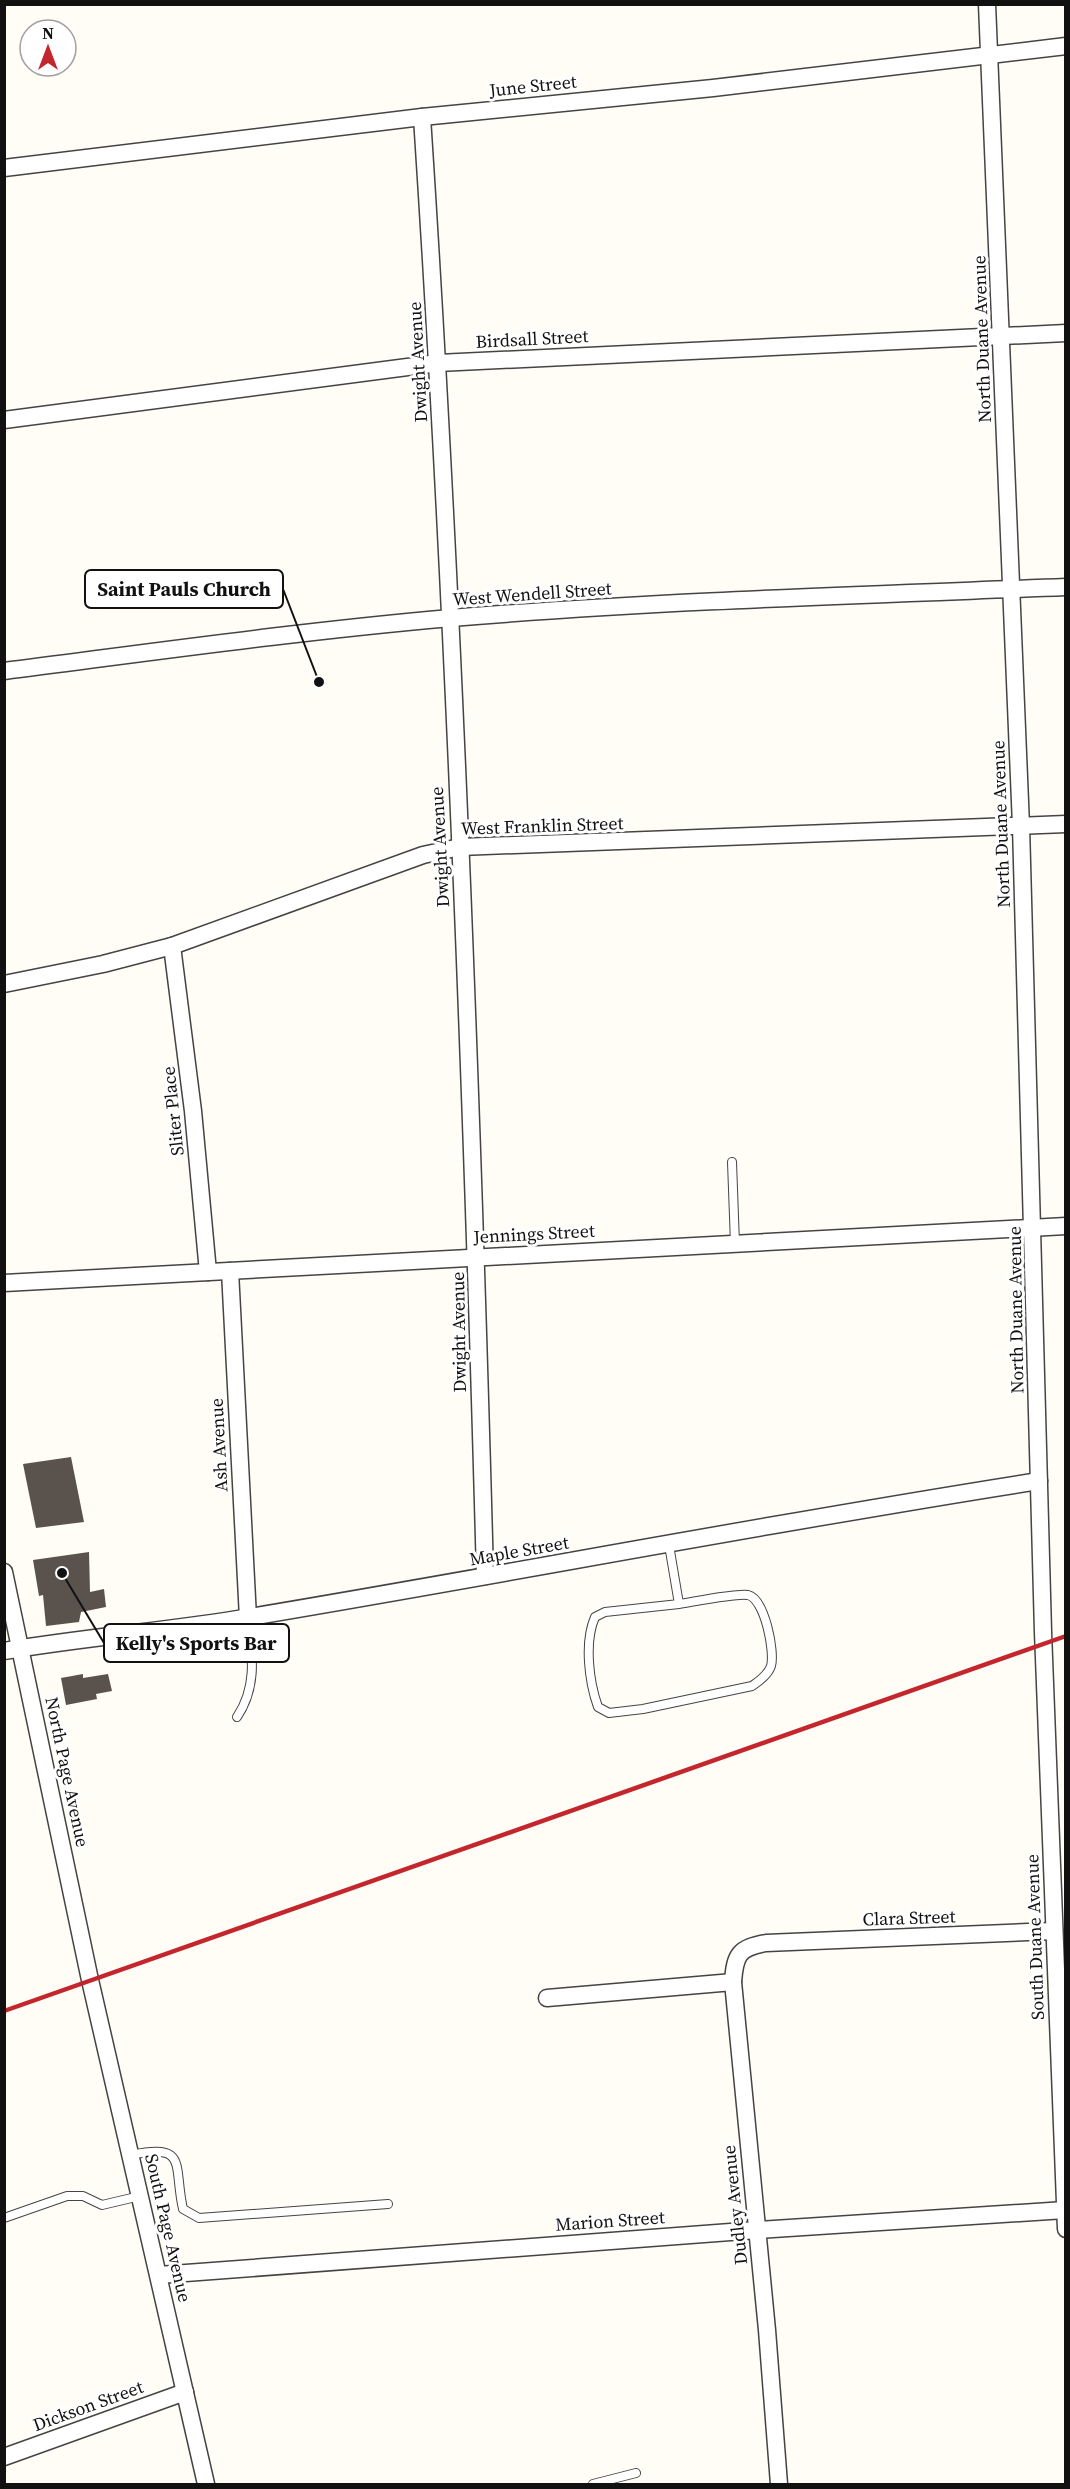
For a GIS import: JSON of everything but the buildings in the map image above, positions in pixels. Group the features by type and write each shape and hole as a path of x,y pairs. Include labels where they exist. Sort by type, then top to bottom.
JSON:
{"street":[{"name":"North Duane Avenue","path":"987,4 1021,826 1044,1643"},
{"name":"June Street","path":"4,168 422,117 713,88 1065,46"},
{"name":"Dwight Avenue","path":"422,117 438,363 460,847 476,1256 485,1576"},
{"name":"Birdsall Street","path":"4,420 438,363 1065,333"},
{"name":"West Wendell Street","path":"4,671 245,640 449,618 1065,587"},
{"name":"West Franklin Street","path":"4,984 103,964 172,946 423,855 460,847 1065,824"},
{"name":"Sliter Place","path":"172,946 193,1111 208,1272"},
{"name":"Jennings Street","path":"4,1283 1065,1226"},
{"name":"Ash Avenue","path":"230,1271 248,1618"},
{"name":"Maple Street","path":"13,1649 248,1618 874,1507 1039,1481"},
{"name":"North Page Avenue","path":"4,1572 13,1649 90,1980"},
{"name":"South Duane Avenue","path":"1044,1643 1054,1932 1061,2019 1065,2229"},
{"name":"Clara Street","path":"766,1942 1054,1932"},
{"name":"Dudley Avenue","path":"766,1942 747,1947 739,1953 734,1967 733,1982 779,2484"},
{"name":"South Page Avenue","path":"90,1980 206,2484"},
{"path":"547,1998 733,1982"},
{"name":"Marion Street","path":"159,2275 757,2230 1065,2210"},
{"name":"Dickson Street","path":"4,2457 185,2392"}],"lane":[{"path":"732,1162 735,1244"},
{"path":"669,1545 679,1604"},
{"path":"748,1595 758,1601 765,1614 771,1665 765,1677 752,1686 643,1709 609,1713 598,1707 592,1690 590,1628 595,1617 605,1612 679,1604 748,1595"},
{"path":"237,1717 244,1706 249,1690 253,1663 248,1618"},
{"path":"131,2155 158,2149 167,2152 176,2164 183,2209 199,2218 388,2204"},
{"path":"4,2218 67,2196 83,2196 102,2205 140,2196"},
{"path":"593,2484 636,2473"}],"railway":[{"path":"4,2011 1066,1636"}],"place":[{"name":"Saint Pauls Church","path":"319,682"},
{"name":"Kelly's Sports Bar","path":"62,1573"}]}
